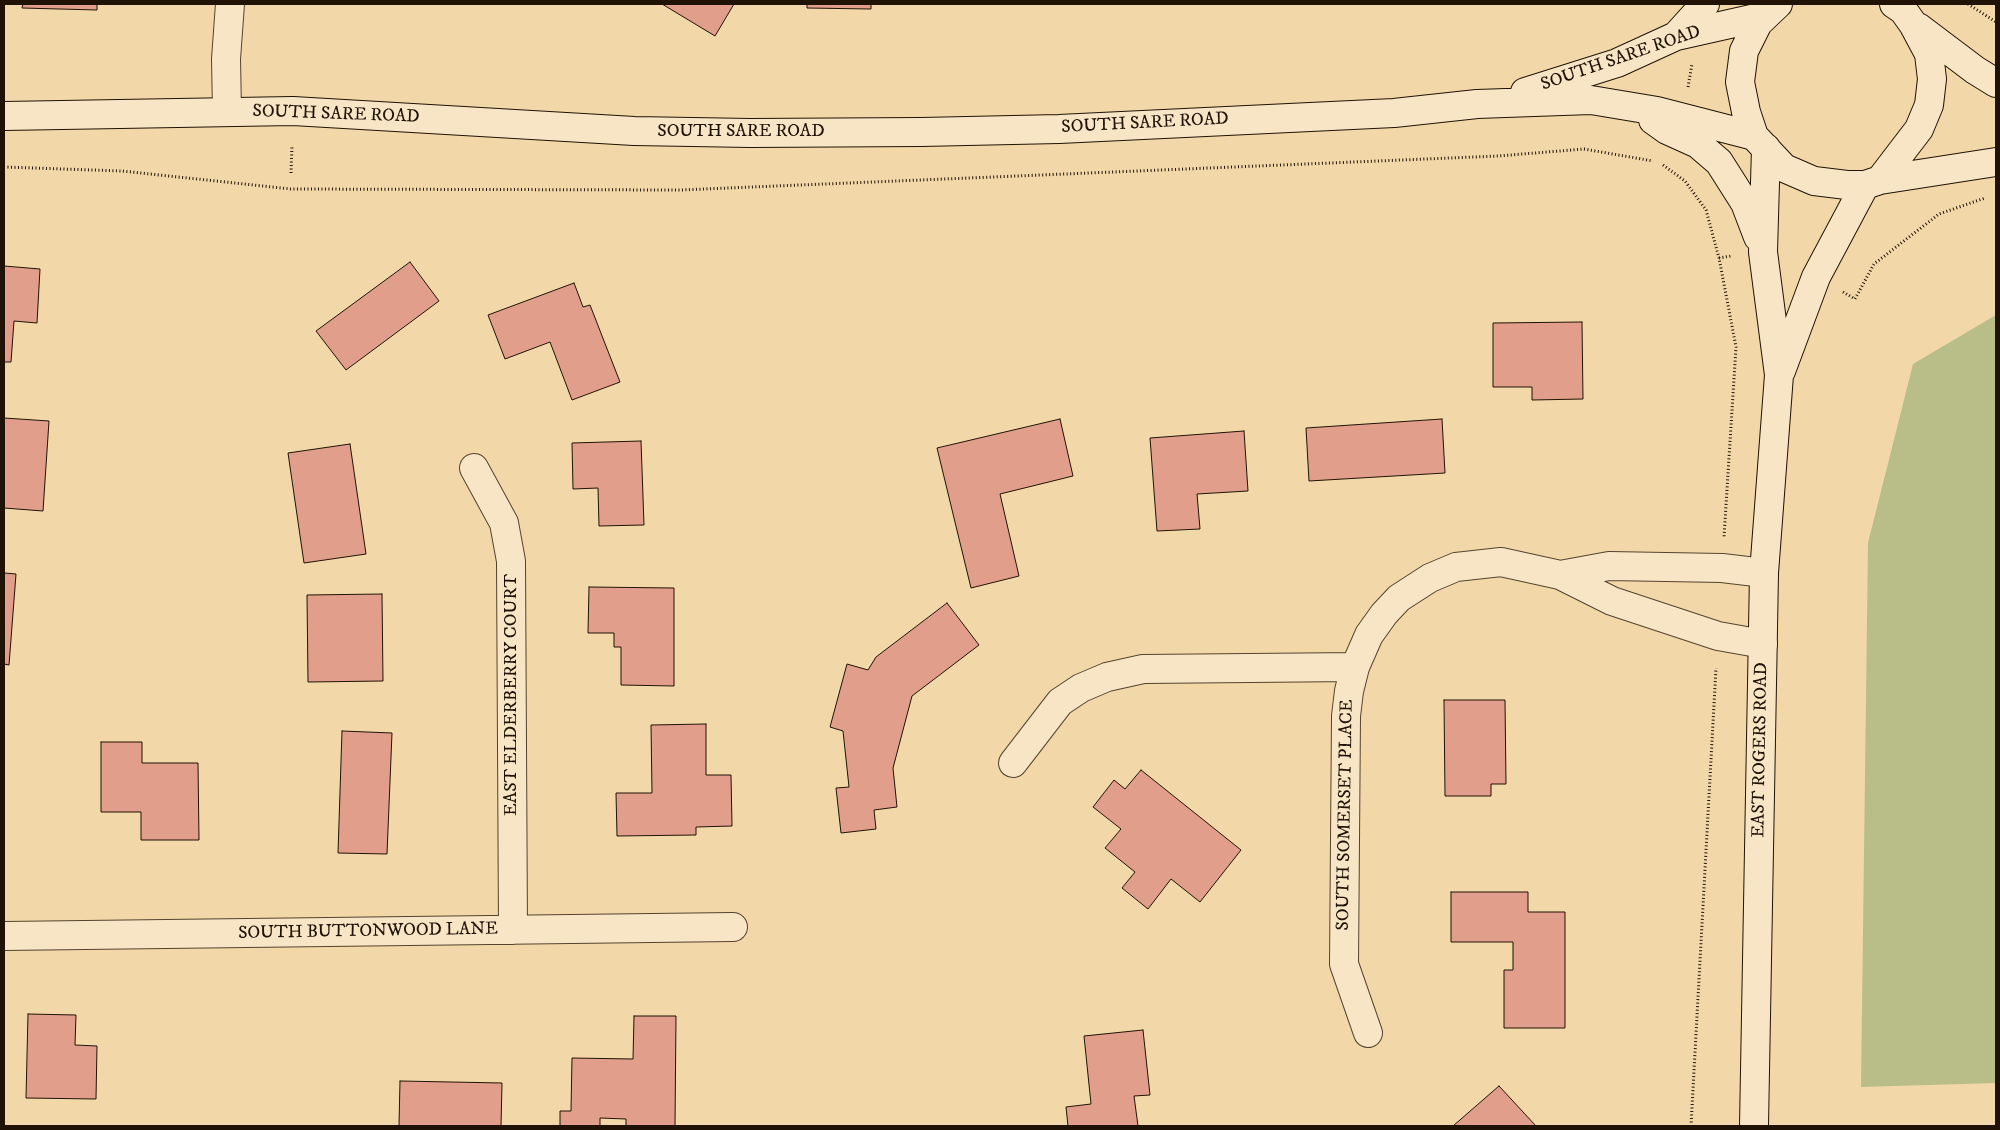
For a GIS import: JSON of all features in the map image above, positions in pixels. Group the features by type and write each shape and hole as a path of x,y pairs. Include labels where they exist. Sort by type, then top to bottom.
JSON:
{"main road":[{"path":"227,111 226,59 230,4"},
{"path":"1676,36 1705,4"},
{"path":"1771,10 1758,22 1744,50 1740,82 1746,112 1760,142 1784,168 1814,181 1847,186 1996,162"},
{"name":"SOUTH SARE ROAD","path":"1477,104 1583,75 1638,55 1676,36 1771,10"},
{"path":"1903,10 1975,70 1996,82"},
{"name":"EAST ROGERS ROAD","path":"1779,375 1816,277 1872,182 1919,129 1929,105 1932,79 1929,54 1903,10"},
{"name":"SOUTH SARE ROAD","path":"4,116 292,111 634,131 750,133 902,132 1059,129 1394,113 1477,104 1591,100 1679,116 1760,142"},
{"path":"1614,104 1645,116 1667,130 1698,144 1720,162 1745,203 1763,252"},
{"name":"EAST ROGERS ROAD","path":"1754,1126 1764,573 1779,375 1763,252 1760,142"},
{"name":"EAST ELDERBERRY COURT","path":"474,468 504,523 511,562 513,930"},
{"name":"SOUTH SOMERSET PLACE","path":"1368,1033 1344,964 1346,716 1348,692 1355,667 1369,635 1384,614 1399,598 1430,578 1456,567 1501,562 1560,575 1612,601 1718,636 1763,644"},
{"name":"SOUTH SOMERSET PLACE","path":"1560,575 1609,566 1722,568 1764,573"},
{"path":"1013,763 1060,702 1081,688 1107,677 1143,669 1355,667"},
{"name":"SOUTH BUTTONWOOD LANE","path":"4,936 733,927"}],"path":[{"path":"1968,4 1996,22"},
{"path":"291,173 292,146"},
{"path":"4,167 122,171 291,189 680,190 1498,156 1584,149 1658,162 1685,181 1706,210 1719,258 1736,347 1724,537"},
{"path":"1854,299 1874,264 1938,214 1988,197"},
{"path":"1691,1126 1716,662"}],"green space":[{"path":"1996,315 1996,1083 1861,1087 1868,543 1913,364"}],"building":[{"path":"23,4 97,4 97,10 22,8"},
{"path":"662,4 734,4 715,36"},
{"path":"807,4 871,4 871,9 807,8"},
{"path":"410,262 439,301 346,370 316,331"},
{"path":"4,266 40,269 37,323 14,321 11,362 4,362"},
{"path":"574,283 583,307 590,305 620,382 572,400 550,342 505,359 488,315"},
{"path":"1582,322 1583,399 1532,400 1532,387 1493,387 1493,323"},
{"path":"4,418 49,421 43,511 4,508"},
{"path":"1060,419 1073,476 1000,494 1019,576 971,588 937,448"},
{"path":"1442,419 1445,473 1309,481 1306,428"},
{"path":"1244,431 1248,491 1197,494 1200,529 1157,531 1150,438"},
{"path":"641,441 644,525 599,526 598,488 573,489 572,443"},
{"path":"350,444 366,554 304,563 288,453"},
{"path":"4,573 16,574 9,665 4,664"},
{"path":"589,587 674,588 674,686 621,685 621,647 614,647 614,633 588,633"},
{"path":"382,594 383,681 308,682 307,595"},
{"path":"947,603 979,645 912,696 893,768 897,807 874,810 876,829 841,833 836,788 849,787 843,731 830,727 847,664 868,670 876,657"},
{"path":"1444,700 1505,700 1506,784 1491,784 1491,796 1445,796"},
{"path":"706,724 706,775 731,775 732,826 696,827 696,835 617,836 616,793 652,793 651,725"},
{"path":"342,731 392,733 387,854 338,853"},
{"path":"101,742 142,742 142,763 198,763 199,840 141,840 141,812 101,812"},
{"path":"1141,770 1241,850 1200,902 1171,879 1148,909 1122,888 1135,872 1105,848 1121,829 1093,807 1114,780 1125,789"},
{"path":"1451,892 1528,892 1528,912 1565,912 1565,1028 1504,1028 1504,970 1513,970 1513,942 1451,942"},
{"path":"28,1014 76,1015 75,1045 97,1046 96,1099 26,1098"},
{"path":"634,1016 676,1016 675,1126 626,1126 626,1119 600,1118 600,1126 560,1126 560,1111 571,1111 572,1058 633,1059"},
{"path":"1143,1030 1150,1095 1134,1096 1138,1126 1068,1126 1066,1107 1091,1104 1084,1036"},
{"path":"400,1081 502,1083 501,1126 399,1126"},
{"path":"1499,1086 1536,1126 1453,1126"}]}
